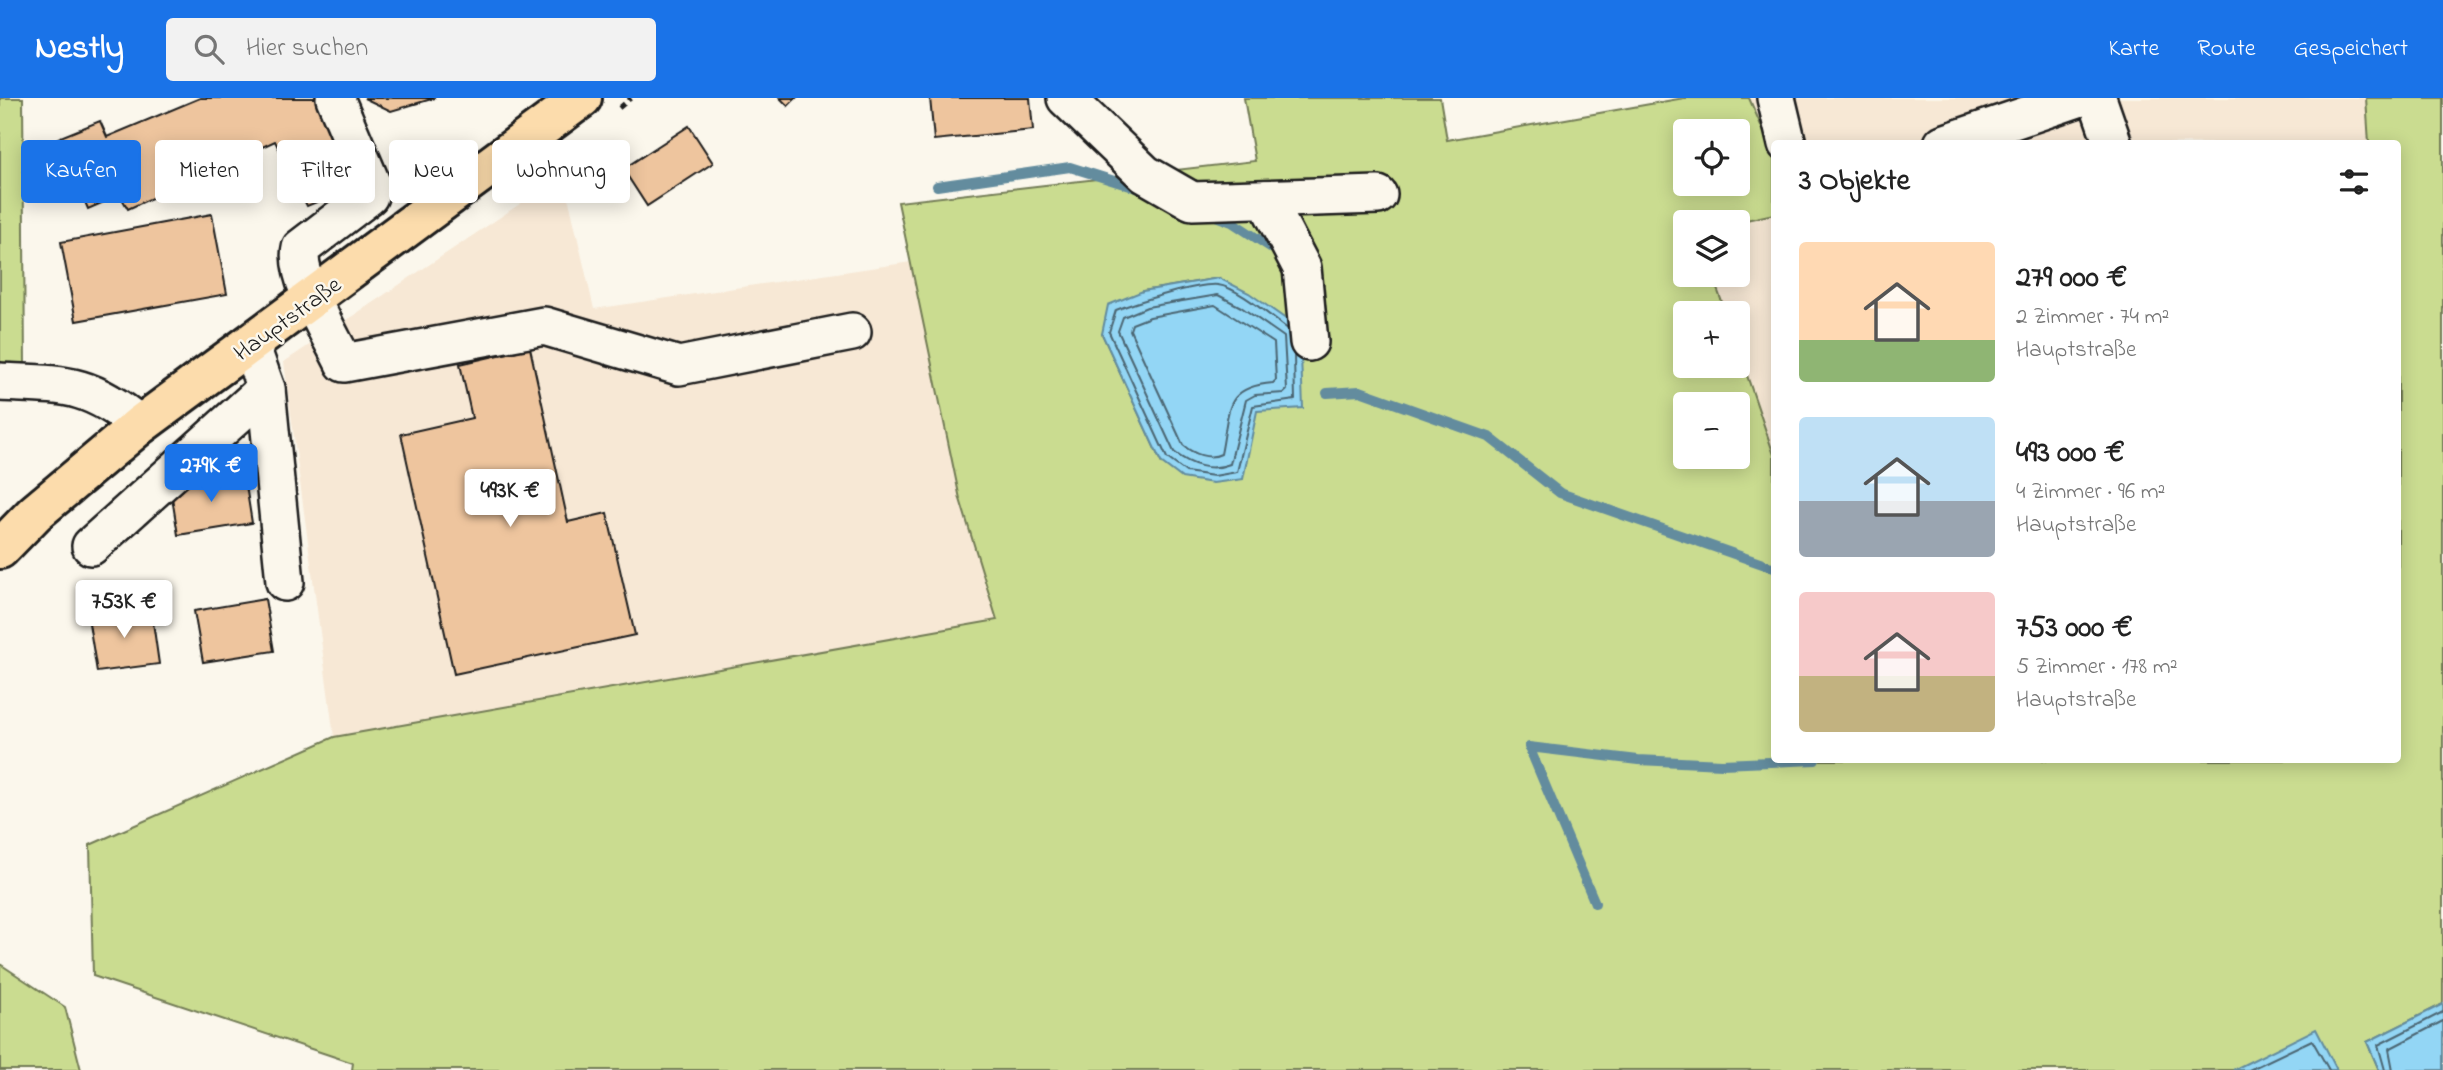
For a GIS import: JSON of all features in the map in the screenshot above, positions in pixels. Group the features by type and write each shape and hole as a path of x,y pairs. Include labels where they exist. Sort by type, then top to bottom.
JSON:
{"main road":[{"name":"Hauptstraße","path":"0,548 35,513 140,425 582,98"}],"street":[{"path":"335,98 371,183 369,197 301,248 299,257 313,299 344,363 544,326 680,366 852,332"},
{"path":"1066,98 1145,174 1192,201 1378,195"},
{"path":"1776,98 1786,140"},
{"path":"1955,140 2078,98"},
{"path":"2098,98 2112,140"},
{"path":"1266,199 1302,268 1309,342"},
{"path":"250,344 265,389 285,582"},
{"path":"0,382 55,384 89,391 111,401 140,425"},
{"path":"91,546 265,389"}],"shaded area":[{"path":"1749,98 2366,98 2369,140 1771,140 1771,148"},
{"path":"521,203 569,203 594,309 911,262 960,499 997,620 334,737 284,362"},
{"path":"1771,215 1771,446 1748,378 1750,378 1750,301 1722,301 1716,287 1750,287 1750,219"}],"green space":[{"path":"0,98 23,98 21,203 24,203 25,368 0,366"},
{"path":"1244,98 1440,98 1447,140 1684,98 1749,98 1771,148 1771,215 1750,219 1750,210 1673,210 1673,287 1716,287 1722,301 1673,301 1673,378 1748,378 1771,446 1771,763 2401,763 2401,140 2369,140 2366,98 2443,98 2443,1004 2367,1042 2379,1070 352,1070 353,1063 93,976 90,845 334,737 997,620 960,499 898,202 1255,161","holes":["1219,278 1161,462 1102,334 1143,291"]},
{"path":"0,964 65,1007 81,1070 0,1070"}],"water":[{"path":"1219,278 1249,293 1300,329 1303,408 1257,411 1243,479 1213,483 1182,478 1161,462 1102,334 1108,305 1143,291"},
{"path":"2443,1004 2443,1070 2379,1070 2367,1042"},
{"path":"2316,1029 2337,1070 2233,1070"}],"building":[{"path":"200,98 322,98 342,140 277,140 277,145 275,141 263,147 263,140 155,140 155,197 141,203 141,140 58,138 100,121 107,137"},
{"path":"364,98 435,98 391,111"},
{"path":"780,98 796,98 788,106"},
{"path":"930,98 1030,98 1033,130 934,140"},
{"path":"689,126 713,163 647,206 630,180 630,164"},
{"path":"85,203 102,203 88,209"},
{"path":"125,203 141,203 128,209"},
{"path":"212,214 227,294 76,321 61,242"},
{"path":"530,348 568,522 607,513 635,635 454,674 401,434 472,418 460,364"},
{"path":"244,473 252,523 178,535 170,485"},
{"path":"265,599 274,651 203,662 194,611"},
{"path":"151,608 159,664 97,672 88,617"}],"waterway":[{"path":"937,186 1070,167 1146,191"},
{"path":"1210,214 1232,222 1281,254"},
{"path":"1327,393 1360,391 1489,437 1560,493 1771,567"},
{"path":"1595,903 1529,747 1638,760 1722,764 1771,762"}]}
